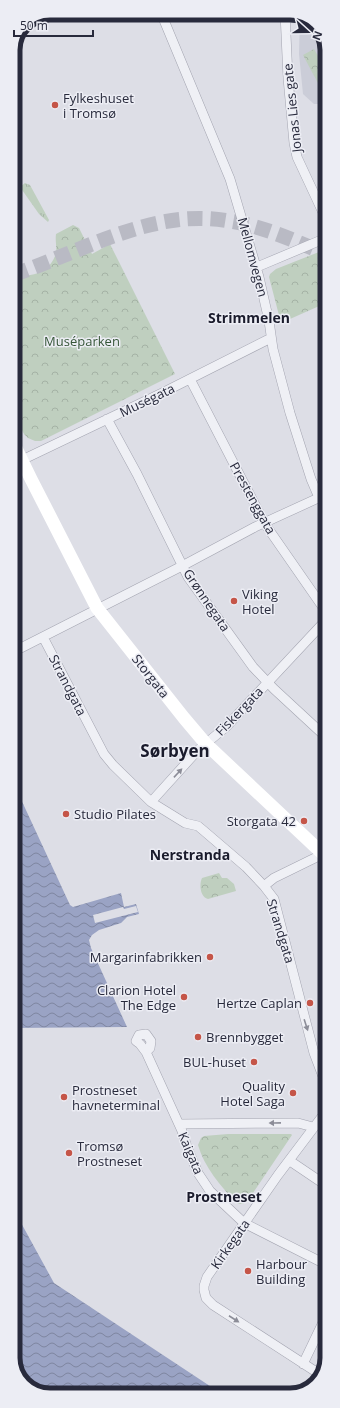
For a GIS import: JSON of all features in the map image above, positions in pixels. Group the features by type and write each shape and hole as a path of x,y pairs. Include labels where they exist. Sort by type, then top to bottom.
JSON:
{"street":[{"name":"Mellomvegen","path":"164,20 230,179 257,267 269,321 271,338 287,401 305,461 320,489"},
{"name":"Jonas Lies gate","path":"285,20 290,101 297,157 320,206"},
{"path":"257,267 320,241"},
{"name":"Muségata","path":"22,460 271,338"},
{"name":"Prestenggata","path":"190,379 265,524 320,603"},
{"name":"Grønnegata","path":"107,419 184,565 188,576 254,667 320,731"},
{"name":"Storgata","path":"20,456 34,486 98,608 206,744 320,849"},
{"path":"20,648 255,527 265,524 320,496"},
{"name":"Fiskergata","path":"151,802 198,750 226,727 320,626"},
{"name":"Strandgata","path":"43,637 104,754 113,765 151,802 180,820 198,826 246,868 264,886 274,899 314,1053 320,1069"},
{"path":"264,886 274,878 320,856"},
{"name":"Kaigata","path":"146,1052 182,1131 186,1148 205,1185 218,1200 244,1223 320,1261"},
{"name":"Kirkegata","path":"303,1364 213,1305 206,1298 204,1283 244,1223 320,1118"},
{"path":"179,1124 298,1123 313,1127"},
{"path":"290,1161 320,1181"},
{"path":"316,1372 303,1364 320,1329"}],"shaded area":[{"path":"300,22 310,27 316,35 319,44 320,104 314,104 303,94 299,54"}],"green space":[{"path":"314,49 320,59 320,70 313,74 303,55"},
{"path":"320,70 320,87 313,74"},
{"path":"25,183 30,185 49,220 48,222 39,214 20,187"},
{"name":"Muséparken","path":"73,225 79,228 92,254 110,244 175,374 41,441 35,441 28,438 20,426 20,275 33,275 50,265 56,253 56,234"},
{"path":"320,252 320,306 281,323 269,277 270,274 276,269"},
{"path":"219,873 222,878 227,878 234,884 236,891 208,899 205,898 201,890 202,878"},
{"path":"228,1134 292,1135 249,1199 243,1204 236,1203 219,1183 204,1161 198,1145 201,1138 204,1136"}],"water":[{"path":"20,797 70,905 73,907 121,893 124,907 136,904 139,914 127,917 121,923 99,930 92,935 89,940 91,948 127,1027 20,1028"},
{"path":"20,1221 54,1283 213,1388 48,1388 33,1383 24,1373 20,1358"}],"pier":[{"path":"136,906 138,912 95,923 93,915 123,907 124,909"}],"tunnel":[{"path":"20,272 122,233 156,223 174,220 210,219 242,223 279,234 320,251"}],"place":[{"name":"Fylkeshuset i Tromsø","path":"55,105"},
{"name":"Viking Hotel","path":"234,601"},
{"name":"Studio Pilates","path":"66,814"},
{"name":"Storgata 42","path":"304,821"},
{"name":"Margarinfabrikken","path":"210,957"},
{"name":"Clarion Hotel The Edge","path":"184,997"},
{"name":"Hertze Caplan","path":"310,1003"},
{"name":"Brennbygget","path":"198,1037"},
{"name":"BUL-huset","path":"254,1062"},
{"name":"Quality Hotel Saga","path":"293,1093"},
{"name":"Prostneset havneterminal","path":"64,1097"},
{"name":"Tromsø Prostneset","path":"69,1153"},
{"name":"Harbour Building","path":"248,1271"}],"district":[{"name":"Strimmelen","path":"249,317"},
{"name":"Sørbyen","path":"175,750"},
{"name":"Nerstranda","path":"190,854"},
{"name":"Prostneset","path":"224,1196"}]}
